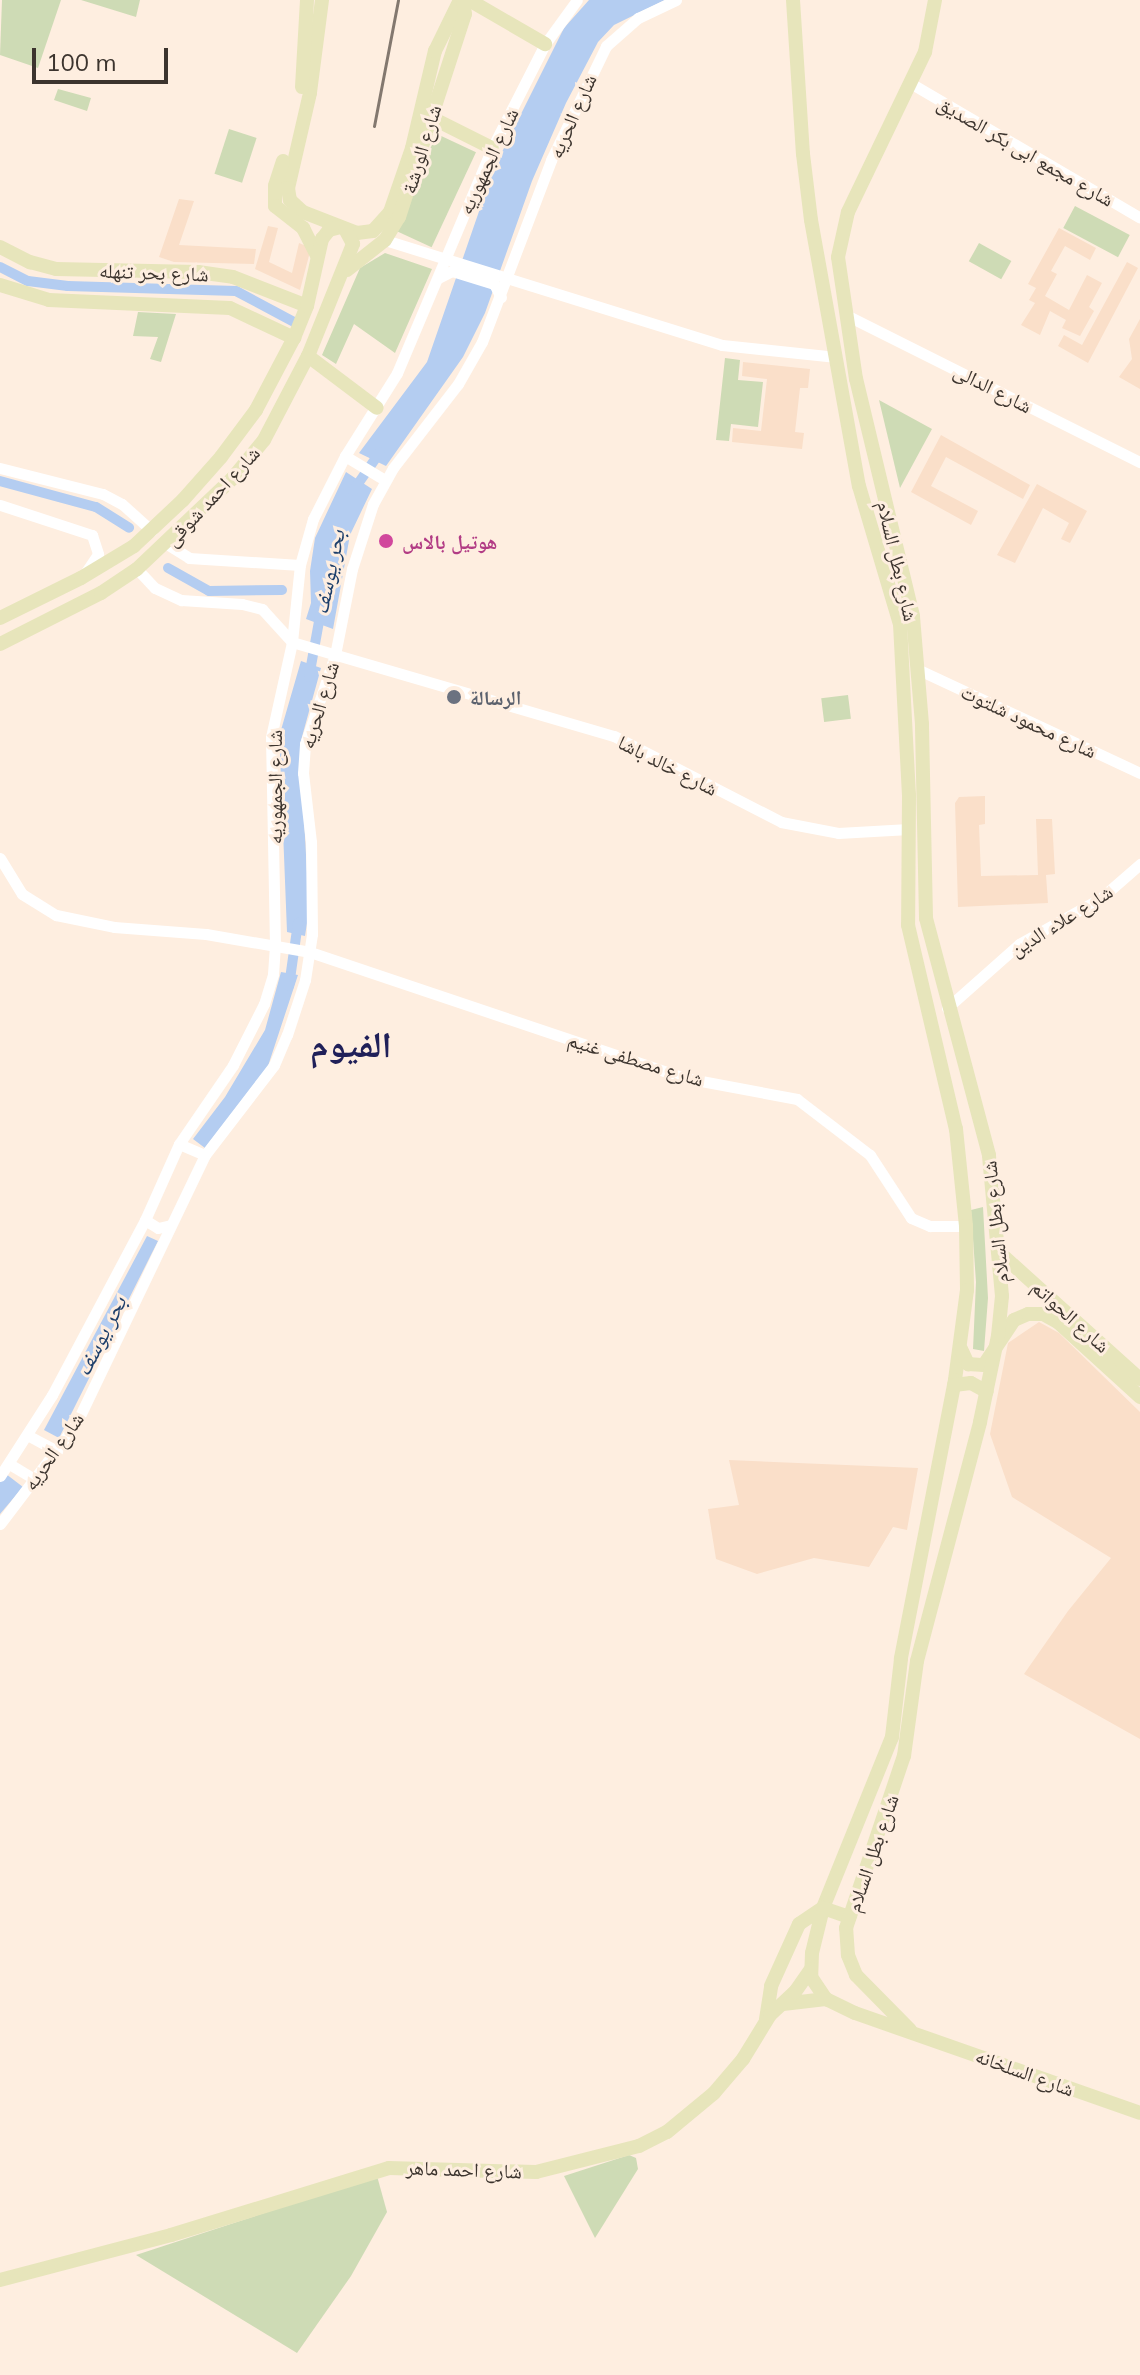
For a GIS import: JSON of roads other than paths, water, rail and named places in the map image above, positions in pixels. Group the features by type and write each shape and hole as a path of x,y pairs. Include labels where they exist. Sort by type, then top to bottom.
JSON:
{"main road":[{"path":"307,0 300,103 275,186 274,202 279,212 309,235 317,256"},
{"path":"322,0 310,93 287,180 290,200 303,212 342,228"},
{"name":"شارع الورشة","path":"342,276 385,240 395,226 410,189 465,14 462,0"},
{"name":"شارع الورشة","path":"342,228 367,233 386,218 409,159 435,51 462,0"},
{"path":"469,0 545,44"},
{"name":"شارع بطل السلام","path":"793,0 803,154 811,220 859,486 898,610 909,829 907,916 917,971 953,1111 966,1226 967,1290 961,1349 901,1659 895,1721 887,1753 823,1908 811,1969"},
{"name":"شارع بطل السلام","path":"910,2030 864,1985 852,1967 846,1939 849,1917 902,1765 917,1661 987,1392 1002,1305 1001,1254 989,1155 936,966 925,903 922,724 910,604 856,379 838,269 845,220 912,84 929,41 935,0"},
{"path":"432,118 492,148"},
{"path":"274,202 290,200"},
{"path":"811,220 820,229 832,231 845,220"},
{"name":"شارع احمد شوقى","path":"0,618 81,578 152,531 233,443 294,338 307,306 322,239 329,230 342,228 353,244 342,276 308,356 264,440 250,458 167,544 137,569 101,593 0,644"},
{"name":"شارع بحر تنهله","path":"0,247 30,262 56,269 198,272 233,277 307,306"},
{"path":"820,270 828,264 838,269"},
{"name":"شارع بحر تنهله","path":"0,285 49,300 230,308 294,338"},
{"path":"308,356 377,408"},
{"path":"244,428 251,440 264,440"},
{"path":"233,443 247,446 250,458"},
{"path":"859,486 874,481 877,471"},
{"path":"866,512 870,503 884,498"},
{"path":"904,717 921,706"},
{"path":"904,717 922,724"},
{"path":"917,971 924,965 936,966"},
{"name":"شارع الحواتم","path":"1001,1254 1140,1379"},
{"name":"شارع الحواتم","path":"995,1352 1014,1320 1028,1314 1043,1314 1059,1323 1140,1397"},
{"path":"961,1349 964,1359 973,1366 989,1362 995,1352"},
{"path":"954,1385 971,1383 987,1392"},
{"path":"901,1659 917,1661"},
{"path":"766,2019 771,1986 798,1926 823,1908 849,1917"},
{"path":"811,1969 814,1985 826,1999 855,2013 910,2030"},
{"name":"شارع احمد ماهر","path":"0,2280 171,2235 389,2168 536,2172 639,2146 667,2132 714,2093 743,2059 766,2019 801,1985 811,1969"},
{"path":"783,2004 826,1999"},
{"name":"شارع السلخانه","path":"910,2030 1140,2113"}],"street":[{"name":"شارع الجمهوريه","path":"0,1476 11,1465 29,1436 145,1220 179,1144 248,1038 273,974 271,737 292,642 300,565 313,519 345,456 377,408 415,336 492,148 545,44 577,0"},
{"name":"شارع الحريه","path":"0,1524 57,1451 82,1413 205,1155 274,1065 287,1035 310,952 312,864 304,759 335,655 358,545 385,480 466,371 501,297 551,160 606,46 638,18 676,0"},
{"name":"شارع مجمع ابى بكر الصديق","path":"912,84 1140,218"},
{"path":"385,240 722,345 836,357"},
{"path":"436,281 444,273 452,271 494,284 501,297"},
{"name":"شارع الدالى","path":"846,315 1140,462"},
{"path":"345,456 385,480"},
{"path":"0,468 103,494 122,504 152,531"},
{"path":"0,505 92,535 98,554 81,578"},
{"path":"167,544 189,558 300,565"},
{"path":"137,569 168,596 262,609 292,642"},
{"name":"شارع خالد باشا","path":"292,642 529,714 614,736 781,822 838,833 909,829"},
{"name":"شارع محمود شلتوت","path":"917,669 1140,773"},
{"path":"0,858 22,894 43,910 56,915 114,927 206,934 275,945"},
{"name":"شارع علاء الدين","path":"947,1008 1019,944 1101,898 1140,864"},
{"name":"شارع مصطفى غنيم","path":"275,945 310,952 685,1078 798,1100 870,1155 911,1218 930,1226 966,1226"},
{"path":"179,1144 205,1155"},
{"path":"145,1220 158,1228 171,1225"},
{"path":"29,1436 57,1451"},
{"path":"11,1465 33,1478"}],"water":[{"path":"589,0 665,0 614,25 598,42 566,103 532,181 485,313 463,357 386,466 359,453 427,362 494,168 564,28"},
{"path":"346,472 372,489 350,535 333,629 306,619 311,603 310,571 315,538"},
{"path":"301,661 321,668 300,744 309,910 305,936 287,932 280,754 281,730"},
{"path":"281,972 298,975 268,1066 205,1148 193,1139 225,1097 265,1030"},
{"path":"147,1236 158,1241 59,1438 44,1430"},
{"path":"6,1474 23,1487 0,1514 0,1481"}],"waterway":[{"path":"0,267 28,281 68,286 236,291 294,322"},
{"name":"بحر يوسف","path":"353,491 380,452"},
{"path":"0,481 96,507 129,528"},
{"path":"168,568 209,591 282,590"},
{"name":"بحر يوسف","path":"309,677 321,610"},
{"name":"بحر يوسف","path":"289,986 298,923"}],"railway":[{"path":"374,126 398,0"}],"place":[{"name":"هوتيل بالاس","path":"386,541"},
{"name":"الرسالة","path":"454,697"}],"district":[{"name":"الفيوم","path":"351,1044"}]}
